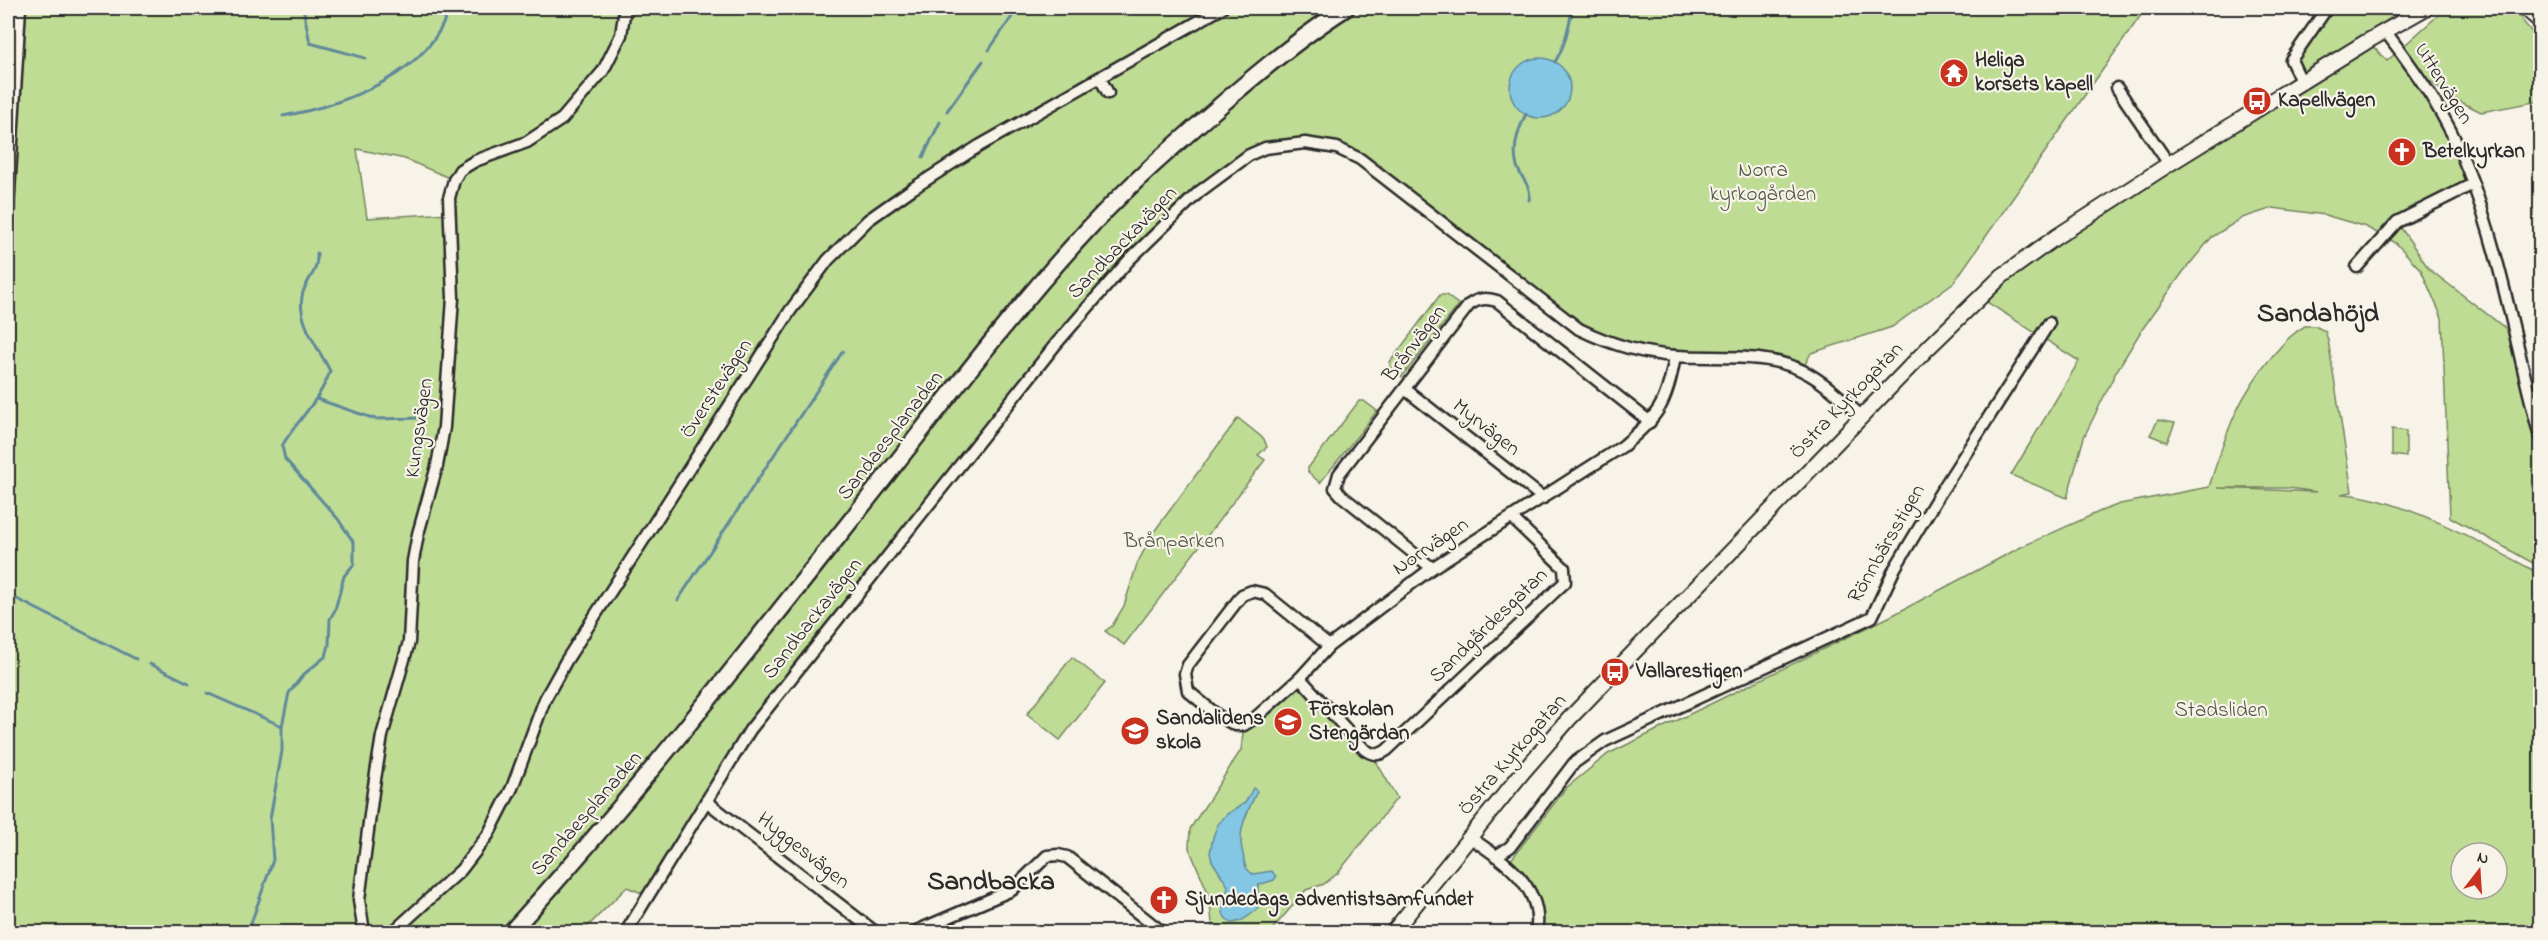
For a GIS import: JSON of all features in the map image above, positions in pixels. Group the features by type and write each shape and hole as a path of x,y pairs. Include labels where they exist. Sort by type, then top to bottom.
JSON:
{"main road":[{"name":"Sandaesplanaden","path":"511,933 579,858 662,758 926,425 1089,228 1152,164 1246,83 1346,8"}],"street":[{"path":"8,208 20,8"},
{"name":"Kungsvägen","path":"364,933 359,900 373,792 382,736 409,642 418,534 437,466 444,427 453,298 449,198 460,170 475,160 527,142 562,119 603,70 621,35 625,8"},
{"name":"Överstevägen","path":"393,933 461,870 488,836 512,788 545,699 566,661 790,310 828,260 867,220 979,146 1222,8"},
{"path":"2301,81 2291,60 2326,8"},
{"name":"Östra Kyrkogatan","path":"1393,933 1469,837 1569,719 1861,416 2002,276 2056,237 2169,164 2301,81 2426,8"},
{"path":"2525,8 2541,21"},
{"path":"2538,8 2541,14"},
{"name":"Uttervägen","path":"2385,31 2422,79 2434,99 2473,184 2495,253 2541,437"},
{"path":"1100,78 1108,93"},
{"path":"2117,88 2169,164"},
{"name":"Sandbackavägen","path":"626,933 750,730 1056,344 1150,238 1199,192 1249,155 1283,145 1305,143 1337,148 1359,159 1579,329 1604,341 1627,348 1675,356 1765,360 1802,370 1822,383 1861,416"},
{"path":"2357,267 2397,222 2473,184"},
{"name":"Brånvägen","path":"1432,568 1335,488 1339,474 1469,305 1477,299 1488,298 1497,301 1650,422"},
{"name":"Rönnbärsstigen","path":"1496,856 1510,847 1574,763 1605,741 1872,617 1895,568 1937,498 2049,323"},
{"name":"Norrvägen","path":"1329,646 1265,594 1252,591 1242,596 1188,665 1184,681 1188,691 1217,715 1235,725 1244,725 1255,718 1300,678 1329,646 1432,568 1623,446 1650,422 1666,397 1675,356"},
{"name":"Myrvägen","path":"1405,389 1543,498"},
{"name":"Sandgärdesgatan","path":"1300,678 1365,750 1372,754 1380,754 1387,750 1565,582 1564,568 1512,518"},
{"name":"Hyggesvägen","path":"706,801 875,933"},
{"path":"1469,837 1496,856 1528,886 1534,896 1539,921 1536,933"},
{"path":"914,933 1012,890 1047,856 1058,855 1067,857 1158,931"}],"green space":[{"name":"Norra kyrkogården","path":"8,8 2146,8 1954,282 1892,327 1811,353 1802,370 1765,360 1698,356 1604,341 1359,159 1305,143 1249,155 1129,260 774,699 649,896 627,887 582,932 8,932","holes":["357,149 405,159 454,180 450,213 367,218"]},
{"path":"2327,8 2411,8 2363,36 2387,61 2443,11 2452,8 2512,8 2540,42 2540,101 2481,112 2449,96 2417,71 2473,184 2397,222 2429,269 2514,335 2540,437 2540,567 2450,517 2442,318 2421,270 2396,243 2366,227 2325,215 2273,208 2242,218 2212,237 2183,272 2141,331 2116,372 2084,437 2067,498 2011,475 2079,361 1979,297 2002,276 2301,82 2291,60"},
{"path":"1440,295 1446,295 1459,305 1402,377 1390,366 1390,362"},
{"name":"Stadsliden","path":"2305,326 2315,326 2325,331 2352,492 2341,494 2389,503 2416,513 2443,524 2540,574 2540,932 1536,932 1538,909 1507,865 1566,788 1608,754 1893,615 2021,547 2101,511 2120,504 2209,487 2227,433 2241,402 2261,370 2288,339","holes":["2218,488 2289,488 2317,492"]},
{"path":"1359,401 1364,401 1377,411 1320,483 1308,472 1308,468"},
{"name":"Brånparken","path":"1238,418 1264,439 1267,447 1258,455 1265,460 1124,645 1105,631 1112,626 1124,606 1137,564 1153,533"},
{"path":"2158,420 2175,423 2167,442 2150,435"},
{"path":"2392,429 2406,431 2406,457 2392,455"},
{"path":"1072,657 1105,683 1060,740 1027,714"},
{"path":"1300,678 1372,754 1397,798 1338,873 1324,884 1306,890 1270,932 1213,932 1209,895 1189,848 1190,829 1241,750 1244,725"}],"water":[{"path":"1540,58 1561,67 1570,88 1561,109 1540,118 1519,109 1510,88 1519,67"},
{"path":"1253,788 1257,791 1244,821 1241,837 1246,868 1253,874 1272,871 1276,877 1274,880 1258,885 1258,908 1238,922 1231,923 1226,919 1223,910 1228,886 1212,861 1210,853 1218,824 1227,814 1245,803"}],"waterway":[{"path":"303,8 310,43 365,58"},
{"path":"283,116 332,104 382,83 424,51 439,31 449,8"},
{"path":"989,50 1018,8"},
{"path":"1555,62 1564,42 1573,8"},
{"path":"947,111 983,61"},
{"path":"1526,114 1518,134 1515,155 1518,169 1528,187 1529,200"},
{"path":"923,157 940,122"},
{"path":"248,932 273,860 270,819 282,751 282,726 289,693 303,675 326,656 329,645 330,619 335,610 344,576 354,564 354,543 338,519 285,459 282,446 320,392 330,371 309,333 302,313 303,292 315,270 317,253"},
{"path":"678,600 843,351"},
{"path":"317,399 375,419 421,418"},
{"path":"9,595 136,659"},
{"path":"150,664 189,683"},
{"path":"207,693 282,726"}],"place":[{"name":"Heliga korsets kapell","path":"1954,73"},
{"name":"Kapellvägen","path":"2257,101"},
{"name":"Betelkyrkan","path":"2402,152"},
{"name":"Vallarestigen","path":"1615,672"},
{"name":"Förskolan Stengärdan","path":"1288,722"},
{"name":"Sandalidens skola","path":"1135,731"},
{"name":"Sjundedags adventistsamfundet","path":"1164,900"}],"district":[{"name":"Sandahöjd","path":"2318,314"},
{"name":"Sandbacka","path":"991,882"}]}
